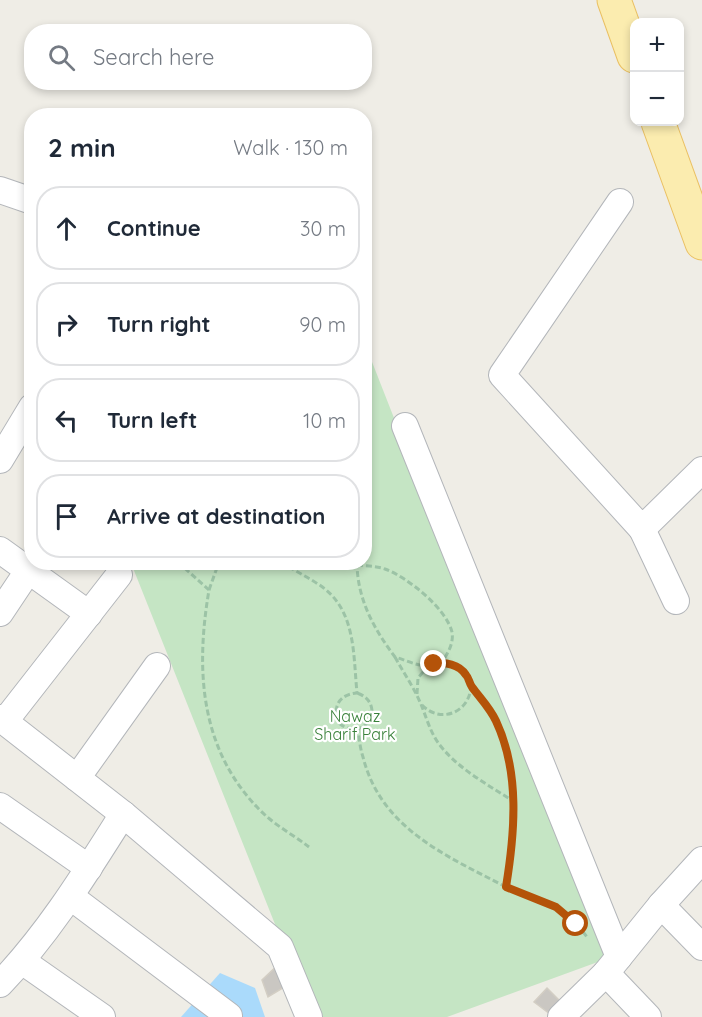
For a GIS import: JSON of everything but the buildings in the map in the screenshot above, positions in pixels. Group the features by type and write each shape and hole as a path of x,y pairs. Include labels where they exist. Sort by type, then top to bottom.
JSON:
{"main road":[{"path":"614,0 630,45"},
{"path":"659,126 702,243"}],"street":[{"path":"0,190 24,202"},
{"path":"620,202 502,375 642,529 676,601"},
{"path":"0,460 24,420"},
{"path":"405,426 613,965 648,1017"},
{"path":"642,529 702,470"},
{"path":"0,550 24,563"},
{"path":"0,613 29,570"},
{"path":"35,570 88,614"},
{"path":"119,575 4,728 123,814 280,947 309,1017"},
{"path":"76,778 157,666"},
{"path":"0,807 89,868"},
{"path":"0,984 22,961 70,897 123,814"},
{"path":"561,1017 613,965 660,905 702,860"},
{"path":"70,897 230,1016"},
{"path":"660,905 702,947"},
{"path":"22,961 102,1017"}],"path":[{"path":"372,566 392,572 416,586 449,625 452,632 451,645 442,662"},
{"path":"187,570 209,590"},
{"path":"216,570 209,590 203,626 201,660 209,723 219,751 232,775 266,816 309,847"},
{"path":"294,570 332,594 341,605 351,631 357,693"},
{"path":"357,570 363,603 371,621 395,657 438,743 453,760 472,775 513,801"},
{"path":"395,657 428,666 442,662 457,667 463,671 471,686 495,718 504,740 511,768 512,853 506,887"},
{"path":"428,666 418,678 416,686 419,701 434,714 441,715 460,710 468,699 471,686"},
{"path":"357,693 367,698 372,710 368,723 358,729 345,728 340,724 336,710 343,696 357,693"},
{"path":"358,729 369,777 382,800 400,822 420,840 506,887 556,907 587,937"}],"green space":[{"name":"Nawaz Sharif Park","path":"372,362 606,959 447,1017 312,1017 134,570 372,570"}],"water":[{"path":"220,973 255,988 265,1017 181,1017"}],"route":[{"path":"434,664 442,662 463,671 471,686 495,718 504,740 511,768 513,801 512,853 506,887 556,907 576,924"}]}
